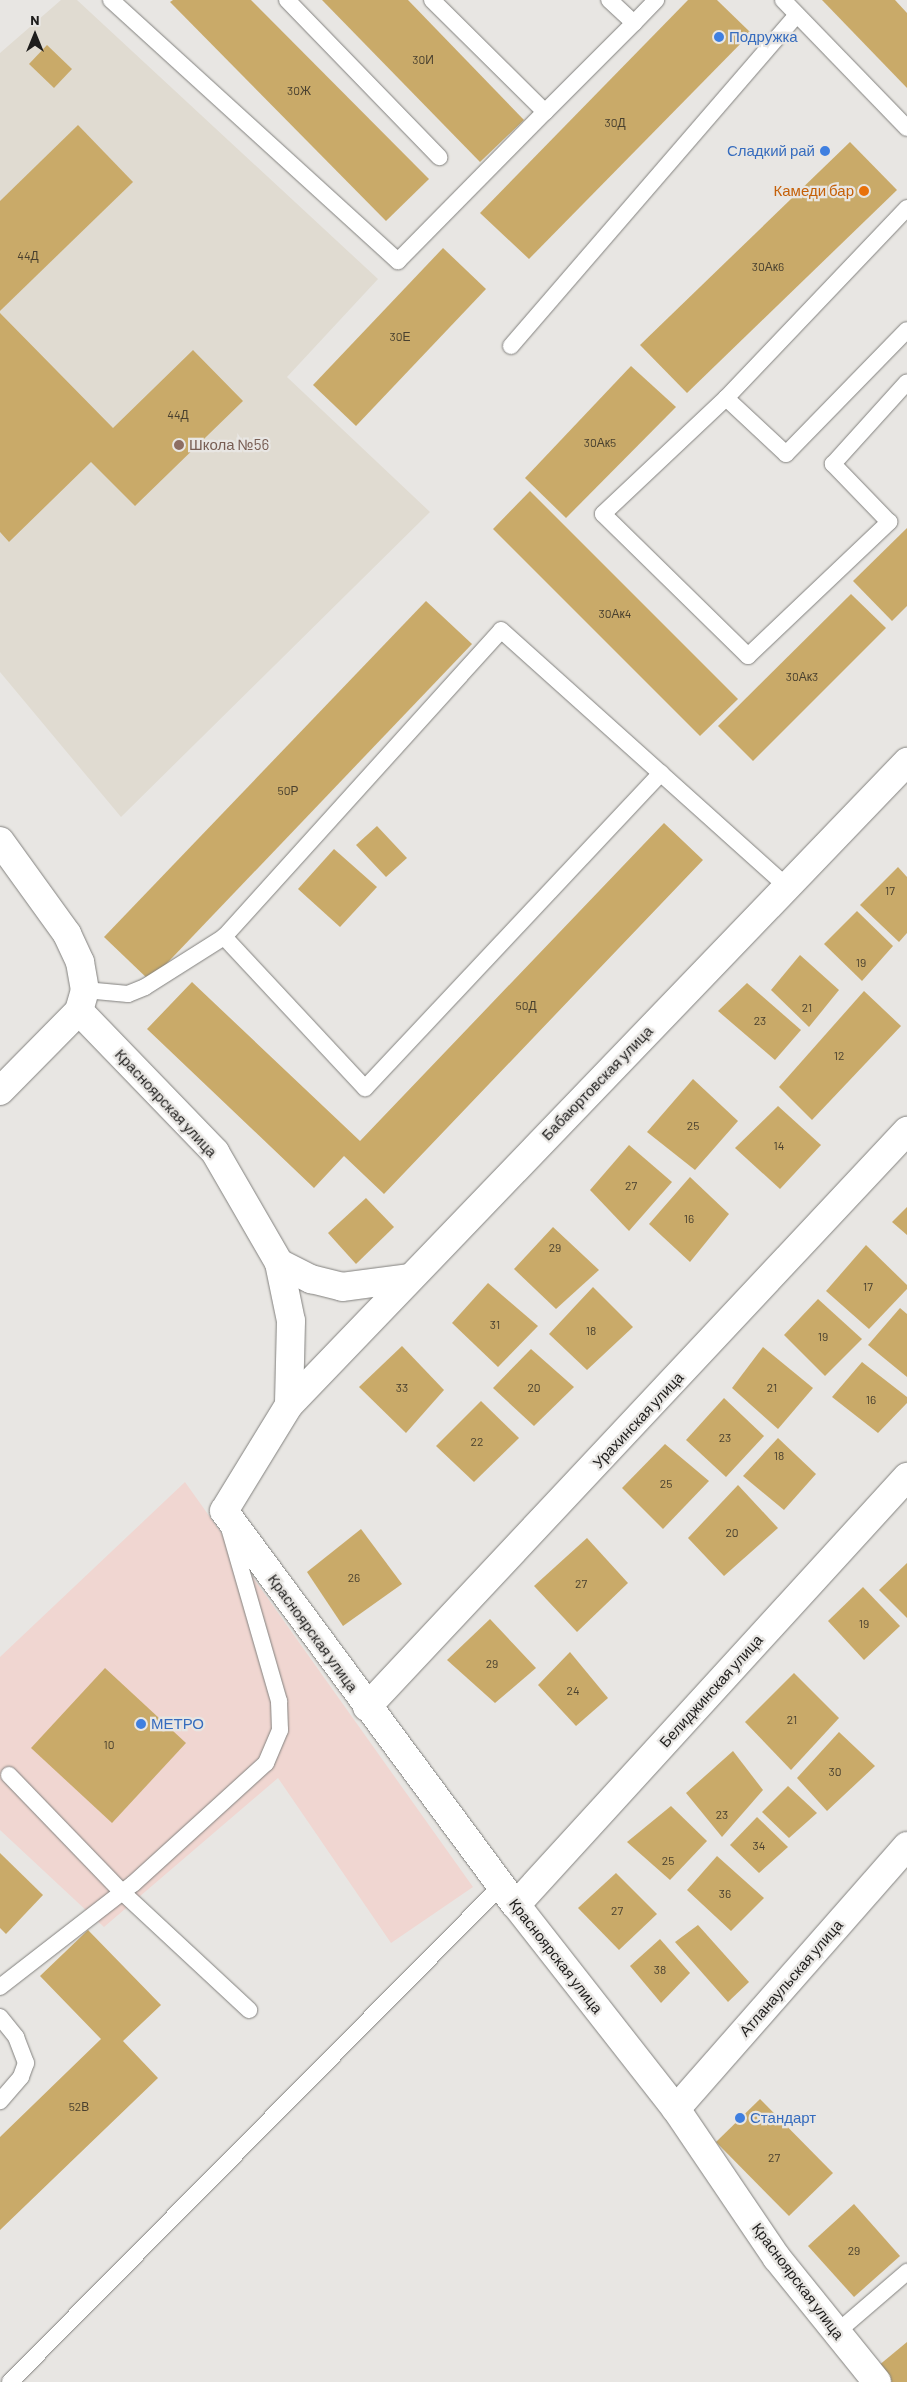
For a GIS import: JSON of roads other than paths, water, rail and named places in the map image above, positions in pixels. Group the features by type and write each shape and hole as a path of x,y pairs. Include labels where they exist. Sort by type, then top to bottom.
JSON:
{"street":[{"name":"Бабаюртовская улица","path":"289,1405 907,762"},
{"path":"0,841 67,934 80,962 82,1001 0,1091"},
{"name":"Красноярская улица","path":"82,1001 215,1152 279,1263 291,1321 289,1405"},
{"name":"Урахинская улица","path":"367,1707 907,1131"},
{"path":"279,1263 311,1279 342,1287 410,1278"},
{"path":"224,1511 289,1405"},
{"name":"Белиджинская улица","path":"508,1895 907,1477"},
{"name":"Красноярская улица","path":"224,1511 367,1707 508,1895 676,2109 777,2258 877,2382"},
{"name":"Атланаульская улица","path":"676,2109 907,1846"}],"lane":[{"path":"111,0 398,261 656,0"},
{"path":"287,0 439,158"},
{"path":"432,0 545,112"},
{"path":"609,0 634,23"},
{"path":"783,0 907,128"},
{"path":"511,346 797,15"},
{"path":"907,208 726,398 603,514 748,656 889,522 833,464 907,382"},
{"path":"726,398 786,454 907,330"},
{"path":"82,1001 128,994 145,987 224,937 501,630 786,886"},
{"path":"224,937 365,1088 661,774"},
{"path":"0,1987 121,1891 134,1884 266,1763 280,1730 279,1701 224,1511"},
{"path":"9,1775 121,1891 249,2010"},
{"path":"10,2382 508,1895"},
{"path":"0,2017 16,2037 26,2063 21,2077 0,2101"},
{"path":"836,2333 907,2272"}],"place":[{"name":"Подружка","path":"719,37"},
{"name":"Сладкий рай","path":"825,151"},
{"name":"Камеди бар","path":"864,191"},
{"name":"Школа №56","path":"179,445"},
{"name":"МЕТРО","path":"141,1724"},
{"name":"Стандарт","path":"740,2118"}]}
